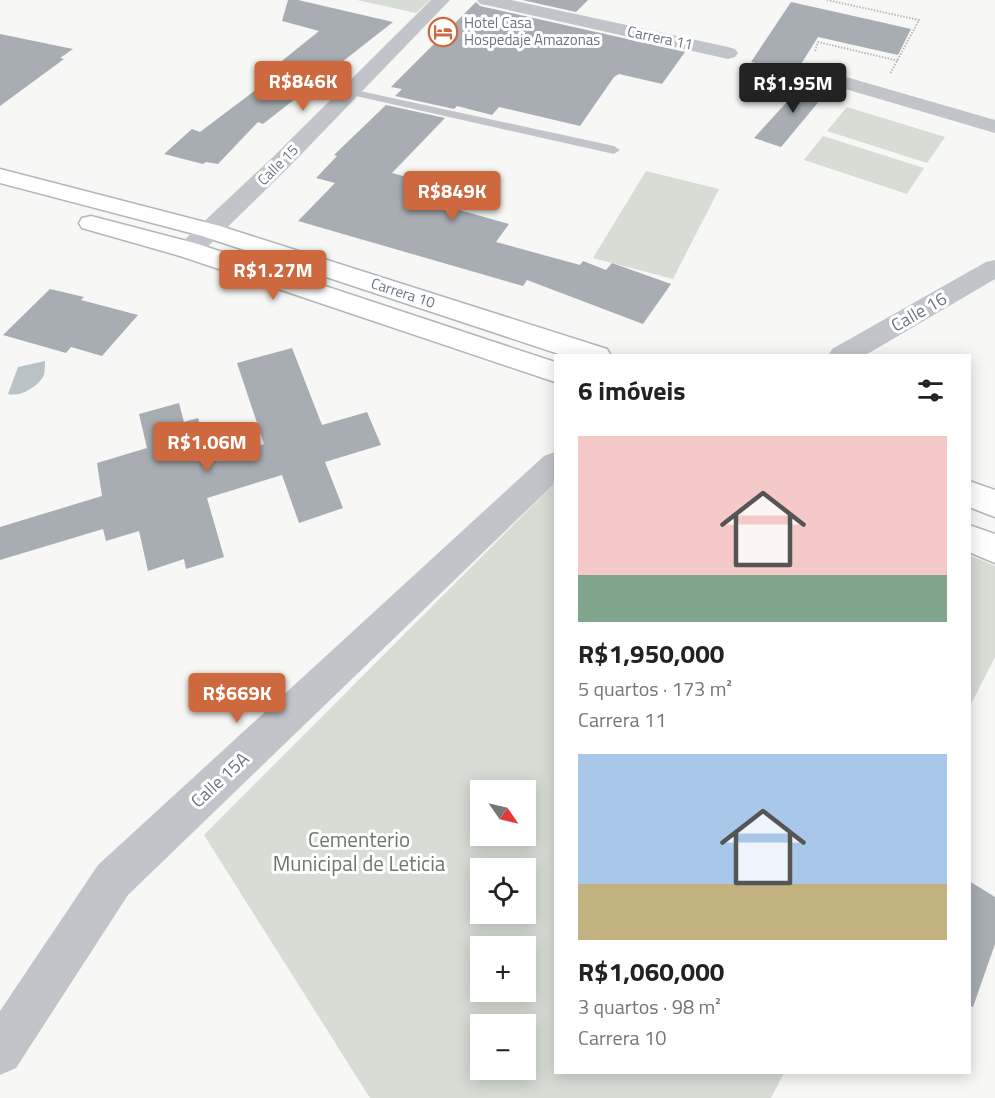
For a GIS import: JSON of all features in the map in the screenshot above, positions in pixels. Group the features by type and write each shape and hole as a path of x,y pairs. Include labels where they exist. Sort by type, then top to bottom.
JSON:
{"main road":[{"name":"Carrera 10","path":"0,176 211,231 591,354"},
{"name":"Carrera 10","path":"0,198 189,250 554,372"},
{"path":"971,494 995,504"},
{"path":"971,539 995,549"}],"street":[{"name":"Calle 15","path":"189,250 211,231 441,0"},
{"name":"Carrera 11","path":"486,0 728,53"},
{"path":"808,72 995,127"},
{"name":"Calle 16","path":"845,354 995,268"},
{"name":"Calle 15A","path":"0,1052 112,880 554,465"}],"lane":[{"path":"351,92 614,150"}],"path":[{"path":"827,0 919,20 899,60 878,92"},
{"path":"818,42 899,60"}],"green space":[{"path":"357,0 430,0 416,13"},
{"path":"847,107 945,137 927,163 827,131"},
{"path":"823,136 924,168 907,194 804,160"},
{"path":"646,171 719,189 673,279 593,258"},
{"name":"Cementerio Municipal de Leticia","path":"554,484 554,1074 783,1074 771,1098 370,1098 204,835"},
{"path":"971,556 995,566 995,657 971,704"}],"shaded area":[{"path":"45,361 44,375 36,385 23,393 8,394 18,367"}],"building":[{"path":"288,0 298,0 393,22 263,124 258,122 218,164 206,162 203,164 164,154 192,129 200,132 281,71 272,69 319,31 282,21"},
{"path":"522,0 588,0 576,12"},
{"path":"476,2 480,6 685,52 662,84 619,74 614,77 580,126 499,107 492,115 457,106 454,109 395,96 402,89 391,87"},
{"path":"791,2 911,29 898,55 818,37 796,72 751,62"},
{"path":"0,34 73,49 60,58 64,59 0,106"},
{"path":"807,80 831,87 781,147 754,138"},
{"path":"386,105 445,118 392,173 433,184 420,199 509,224 496,242 580,265 583,261 606,270 612,263 671,284 643,324 527,280 523,286 298,221 335,183 316,178 337,156 334,155"},
{"path":"50,289 84,297 81,300 138,315 102,356 71,347 66,353 3,335"},
{"path":"292,348 322,425 367,412 381,445 325,462 343,508 299,523 282,475 207,498 224,557 186,569 184,559 148,571 139,531 106,541 103,529 0,560 0,527 102,496 97,463 147,448 139,414 179,403 184,422 198,418 209,460 264,444 237,363"},
{"path":"971,882 995,897 995,944 973,1007 971,1006"}],"place":[{"name":"Hotel Casa Hospedaje Amazonas","path":"443,32"}]}
